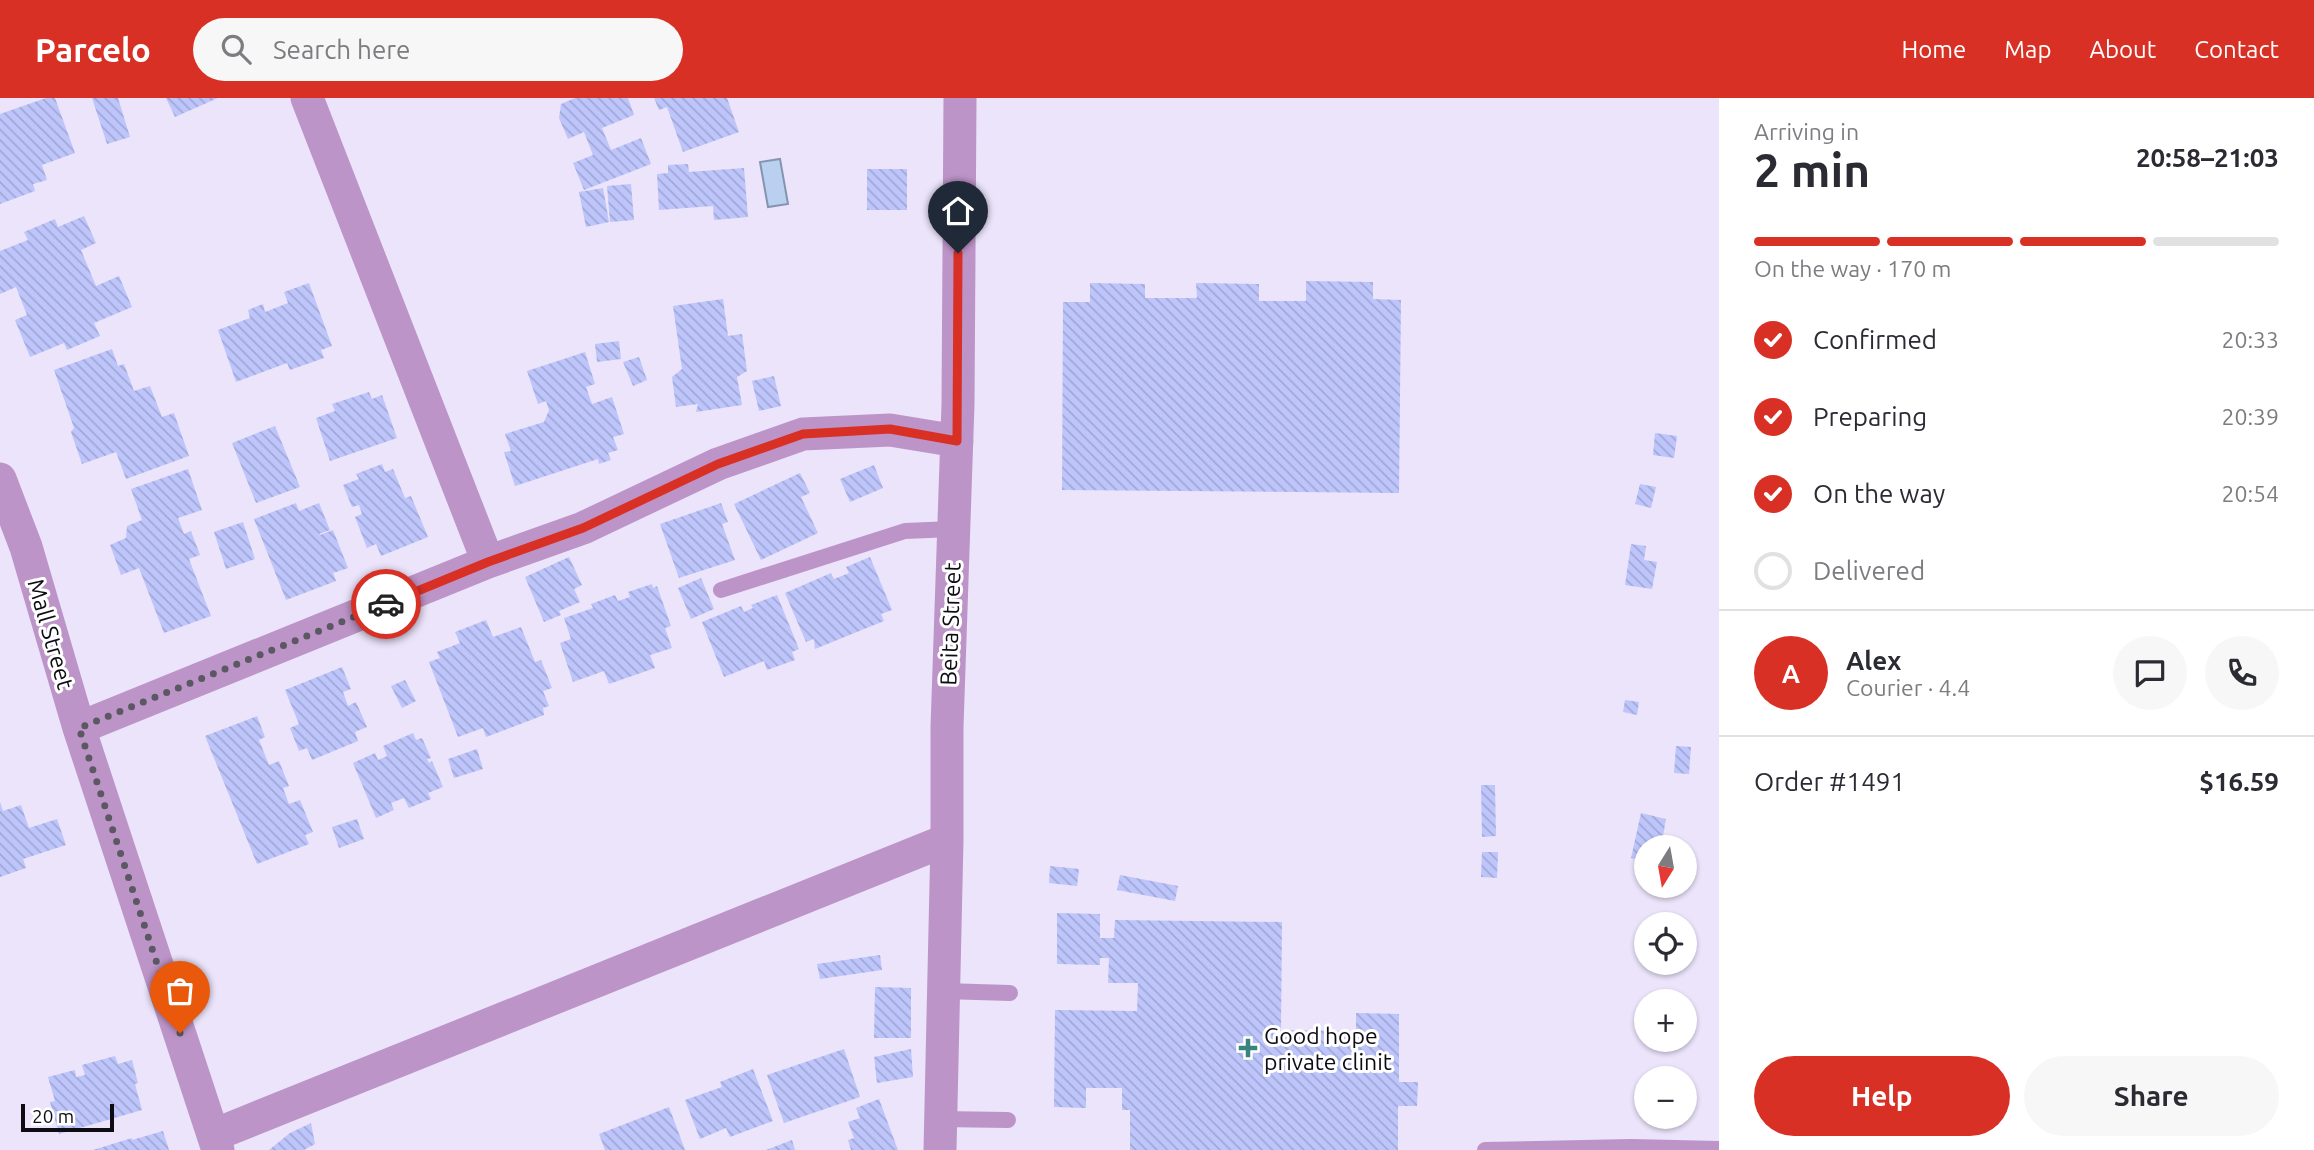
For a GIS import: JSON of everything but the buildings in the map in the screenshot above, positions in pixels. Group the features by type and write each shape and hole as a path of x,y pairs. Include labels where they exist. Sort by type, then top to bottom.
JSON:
{"street":[{"path":"307,98 488,562"},
{"name":"Beita Street","path":"940,1135 947,727 957,441 960,98"},
{"path":"79,728 488,562 583,528 718,464 803,434 890,429 957,441"},
{"name":"Mall Street","path":"0,479 26,547 79,728 216,1143"},
{"path":"216,1143 947,840"}],"lane":[{"path":"721,590 905,531 953,529"},
{"path":"943,991 1010,993"},
{"path":"940,1135 1008,1120"},
{"path":"1485,1150 1631,1147 1719,1149"}],"water":[{"path":"780,159 788,204 768,207 760,162"}],"way so far":[{"path":"180,1033 79,728 386,604"}],"place":[{"name":"Good hope private clinit","path":"1248,1048"}],"route":[{"path":"386,604 488,562 583,528 718,464 803,434 890,429 957,441 958,253"}]}
